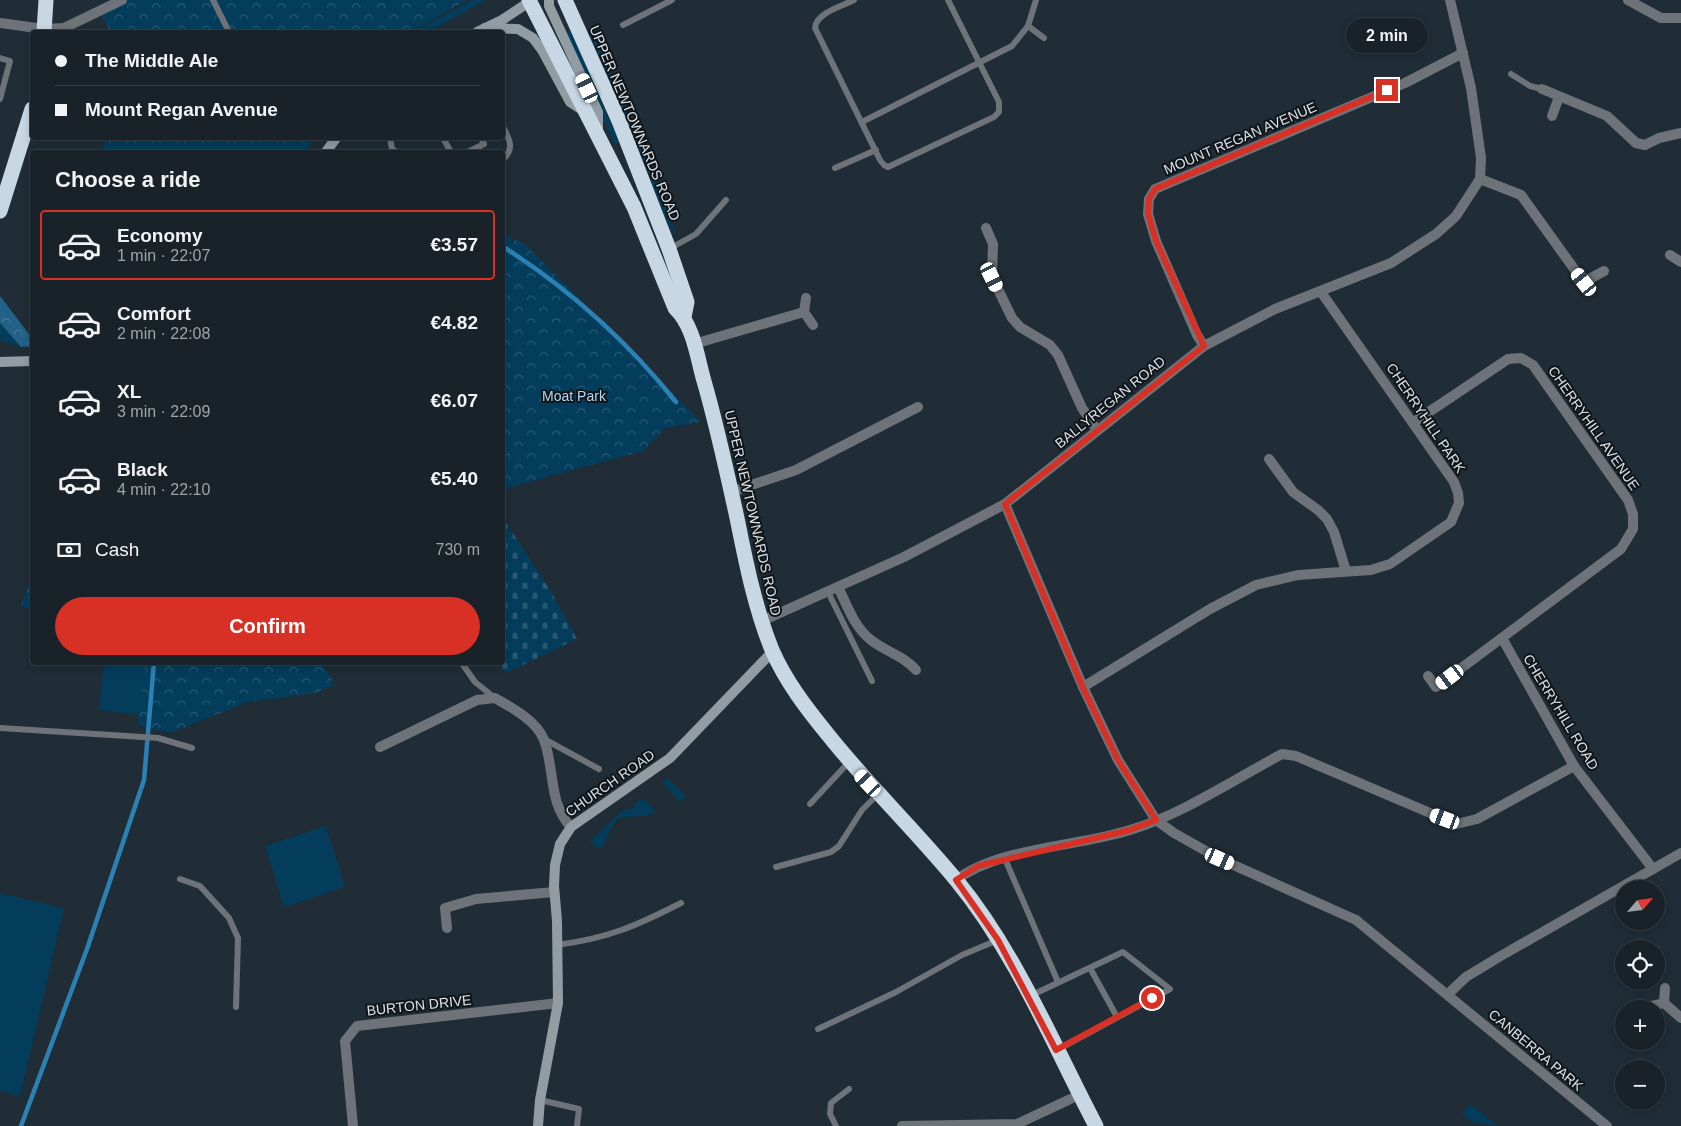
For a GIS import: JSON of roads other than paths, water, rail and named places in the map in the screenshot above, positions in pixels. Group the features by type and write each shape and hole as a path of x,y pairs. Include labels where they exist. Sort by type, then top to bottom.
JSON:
{"highway":[{"path":"44,30 46,0"},
{"name":"UPPER NEWTOWNARDS ROAD","path":"530,0 634,206 674,308 684,317 694,344 731,492 751,584 773,651 795,693 850,762 956,880 998,940 1096,1125"},
{"name":"UPPER NEWTOWNARDS ROAD","path":"565,0 619,121 669,249 687,302 684,317"},
{"path":"0,212 30,114"}],"street":[{"path":"51,30 64,28 122,0"},
{"path":"481,30 530,0"},
{"path":"549,0 549,6 598,112 598,134"},
{"path":"1628,0 1661,18 1681,18"},
{"path":"1453,1 1479,137 1480,179 1521,195 1590,291"},
{"path":"0,23 38,30"},
{"path":"481,30 518,30 533,38 542,50 570,102 587,113"},
{"name":"MOUNT REGAN AVENUE","path":"1204,346 1156,241 1148,214 1149,199 1155,189 1405,82 1463,53"},
{"path":"1542,89 1607,116 1636,143 1645,145 1658,138 1681,132"},
{"path":"1552,116 1559,97"},
{"name":"BALLYREGAN ROAD","path":"762,621 940,540 1005,504 1204,346 1275,309 1391,263 1436,234 1456,216 1480,179"},
{"path":"986,228 993,244 992,277 1012,318 1020,327 1050,345 1058,354 1082,408 1098,430"},
{"path":"1670,255 1681,262"},
{"path":"1584,282 1604,271"},
{"name":"CHERRYHILL PARK","path":"1083,688 1210,609 1256,585 1298,575 1371,570 1390,564 1444,528 1456,513 1458,493 1454,482 1414,422 1321,292"},
{"path":"806,298 804,312 813,325"},
{"path":"694,344 804,312"},
{"name":"CHERRYHILL AVENUE","path":"1414,422 1508,359 1521,358 1533,364 1632,507 1633,529 1621,549 1436,687 1428,676"},
{"path":"0,362 30,361"},
{"path":"731,492 796,470 918,408"},
{"path":"1268,459 1293,492 1327,519 1334,532 1346,571"},
{"path":"1005,504 1083,688 1118,760 1156,820 1174,833 1220,859 1356,920 1448,994 1466,977 1498,957 1681,853"},
{"path":"833,589 856,625 870,640 907,659 916,670"},
{"name":"CHERRYHILL ROAD","path":"1502,638 1574,766 1652,869"},
{"name":"CHURCH ROAD","path":"538,1126 540,1100 558,1004 558,945 554,892 560,844 571,827 670,758 773,651"},
{"path":"380,746 477,700 495,698 535,726 544,739 557,806 562,817 571,827"},
{"path":"956,880 978,866 1130,830 1175,813 1282,754 1296,756 1456,824 1477,819 1574,766"},
{"path":"447,928 445,908 476,899 554,892"},
{"name":"CANBERRA PARK","path":"1448,994 1607,1126"},
{"name":"BURTON DRIVE","path":"353,1126 345,1041 350,1032 357,1026 558,1004"},
{"path":"1665,1004 1681,1018"},
{"path":"902,1126 1017,1125 1079,1096"}],"lane":[{"path":"213,0 228,30"},
{"path":"623,25 672,0"},
{"path":"854,0 822,16 816,23 815,28 884,166 892,166 994,117 999,112 999,102 948,0"},
{"path":"862,122 1012,46 1028,26 1036,0"},
{"path":"1028,26 1044,38"},
{"path":"0,58 10,61 0,99"},
{"path":"1511,74 1530,86 1542,89"},
{"path":"505,131 510,141 510,148 505,158"},
{"path":"472,150 484,144 482,140"},
{"path":"835,168 876,150"},
{"path":"669,249 696,234 726,200"},
{"path":"833,589 872,681"},
{"path":"463,665 475,682 495,698"},
{"path":"0,728 158,738 192,748"},
{"path":"544,739 598,769"},
{"path":"810,804 850,762"},
{"path":"776,867 831,852 839,846 862,810 878,794"},
{"path":"1005,859 1058,982"},
{"path":"180,879 200,886 229,918 238,938 236,1007"},
{"path":"558,945 593,940 630,929 681,904"},
{"path":"818,1029 896,992 962,955 998,940"},
{"path":"1029,996 1123,952 1170,989 1056,1050"},
{"path":"1090,968 1117,1017"},
{"path":"836,1126 830,1114 831,1103 849,1088"},
{"path":"540,1100 579,1109 577,1126"}],"waterway":[{"path":"505,248 550,280 595,317 617,337 676,402"},
{"path":"21,1126 87,949 144,780 154,665"}],"park label":[{"name":"Moat Park","path":"574,396"}]}
